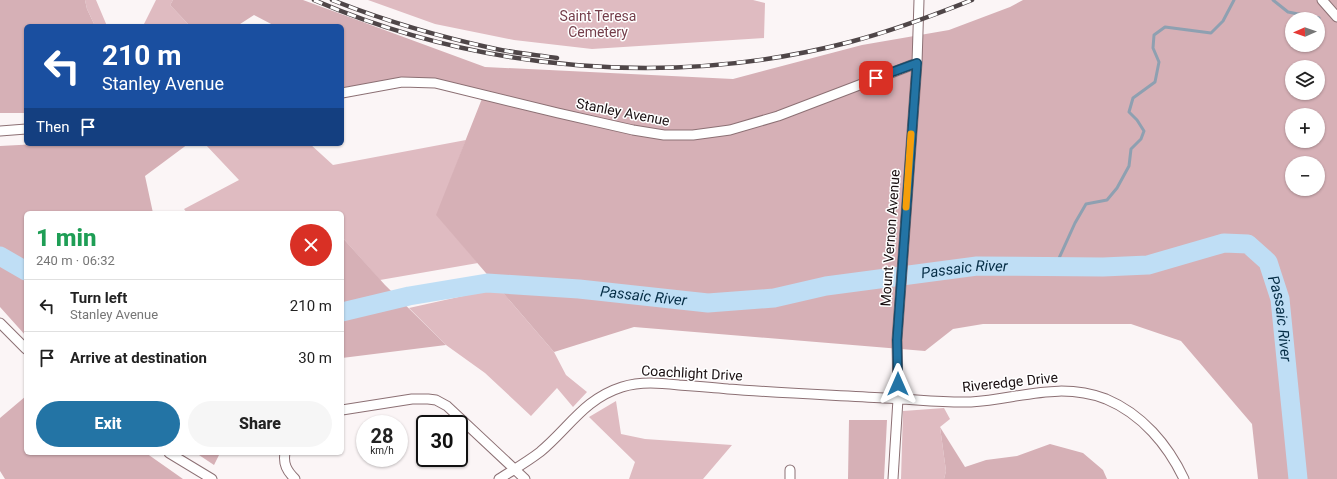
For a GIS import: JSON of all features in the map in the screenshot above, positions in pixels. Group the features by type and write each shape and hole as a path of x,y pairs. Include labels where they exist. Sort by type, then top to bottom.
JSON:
{"street":[{"name":"Mount Vernon Avenue","path":"893,479 898,399 897,340 917,63 919,0"},
{"path":"1322,0 1337,17"},
{"name":"Stanley Avenue","path":"344,93 402,82 435,83 633,130 664,135 693,136 730,130 778,116 917,63"},
{"path":"0,131 24,129"},
{"path":"0,323 24,347"},
{"name":"Coachlight Drive","path":"499,479 540,452 592,401 631,384 650,383 898,399"},
{"name":"Riveredge Drive","path":"898,399 971,402 1059,390 1089,394 1106,400 1128,411 1151,429 1171,455 1184,479"},
{"path":"344,410 412,399 436,400 448,406 525,479"},
{"path":"173,455 212,479"},
{"path":"285,455 284,463 286,468 295,479"}],"green space":[{"path":"85,0 96,0 106,24 94,24 87,9"},
{"path":"156,0 173,0 170,5 188,24 144,24"},
{"name":"Saint Teresa Cemetery","path":"368,0 753,0 765,3 764,38 592,49 514,40 435,24"},
{"path":"466,140 437,215 478,263 380,280 344,239 344,211 186,211 184,209 239,180 207,146 312,146 333,165"},
{"path":"499,288 554,352 566,375 587,392 573,407 557,388 531,416 485,373 446,345 409,308"},
{"path":"616,401 621,434 645,439 732,445 703,479 629,479 635,462 589,417"},
{"path":"944,408 950,419 940,427 946,471 944,479 901,479 903,411"}],"shaded area":[{"path":"0,0 85,0 87,9 94,24 24,24 24,113 0,113"},
{"path":"173,0 303,0 485,67 733,79 862,45 949,30 1010,7 1023,0 1337,0 1337,479 1258,479 1252,424 1181,341 1131,324 983,324 953,329 925,351 634,327 554,352 436,215 485,91 416,79 344,92 344,24 271,24 254,15 240,24 188,24 170,5"},
{"path":"24,145 24,146 185,146 145,176 153,211 24,211 24,334 0,307 0,146"},
{"path":"344,239 385,285 446,345 344,358"},
{"path":"24,398 24,455 149,455 183,479 5,479 0,471 0,418"},
{"path":"849,420 887,420 884,479 848,479"},
{"path":"940,427 965,467 986,460 1017,456 1050,444 1083,453 1103,470 1107,479 944,479 946,471"},
{"path":"199,455 219,455 214,465"}],"waterway":[{"path":"1055,267 1075,223 1086,204 1107,200 1117,188 1129,166 1131,149 1141,139 1144,131 1137,120 1129,112 1133,98 1155,82 1159,62 1153,48 1154,35 1165,27 1211,33 1223,21 1234,0"},
{"path":"1273,0 1288,12"},
{"name":"Passaic River","path":"344,312 409,296 487,283 579,289 708,303 774,298 826,286 977,266 1103,267 1148,265 1224,243 1248,244 1268,262 1280,299 1298,479"},
{"name":"Passaic River","path":"0,256 24,270"}],"railway":[{"path":"314,0 378,24 443,43 510,57 578,65 647,68 715,65 783,56 850,42 912,23 972,0"},
{"path":"332,0 392,22 454,39 504,50 557,58"}],"slow traffic":[{"path":"906,207 911,134"}],"route":[{"path":"876,78 917,63 897,340 898,384"}]}
